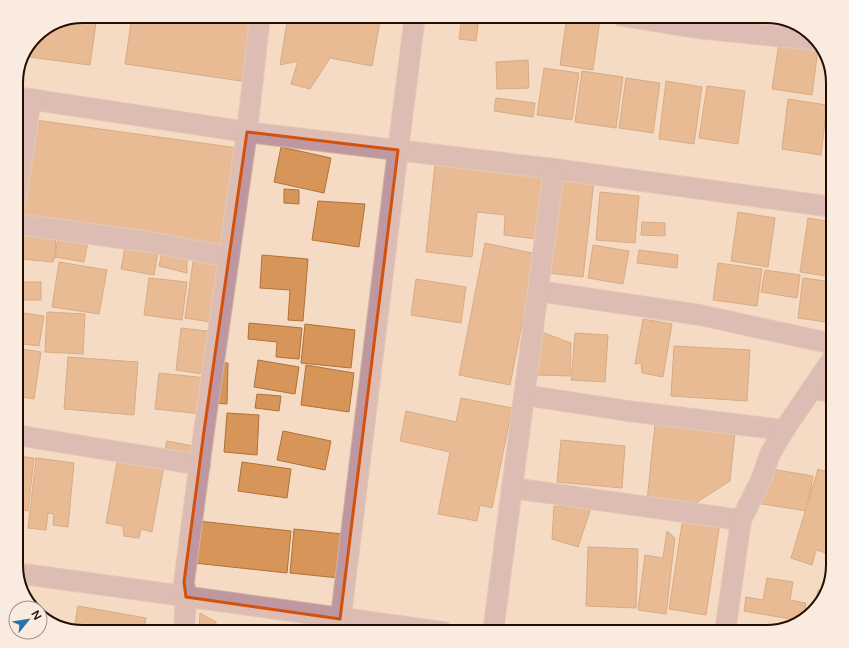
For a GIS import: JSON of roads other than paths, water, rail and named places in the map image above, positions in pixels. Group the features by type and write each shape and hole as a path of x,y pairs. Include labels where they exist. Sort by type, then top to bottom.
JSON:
{"street":[{"path":"184,625 186,597 184,582 247,132 259,23"},
{"path":"24,574 186,597 339,625 415,23"},
{"path":"666,23 696,28 781,29 803,36"},
{"path":"23,111 24,98 247,132 554,169 826,206"},
{"path":"494,625 554,169"},
{"path":"23,225 150,242 229,257"},
{"path":"538,292 700,315 826,342"},
{"path":"726,625 741,520 761,480 770,454 784,430 826,368"},
{"path":"812,389 826,391"},
{"path":"524,395 628,411 784,430"},
{"path":"23,436 200,465"},
{"path":"512,488 741,520"}]}
